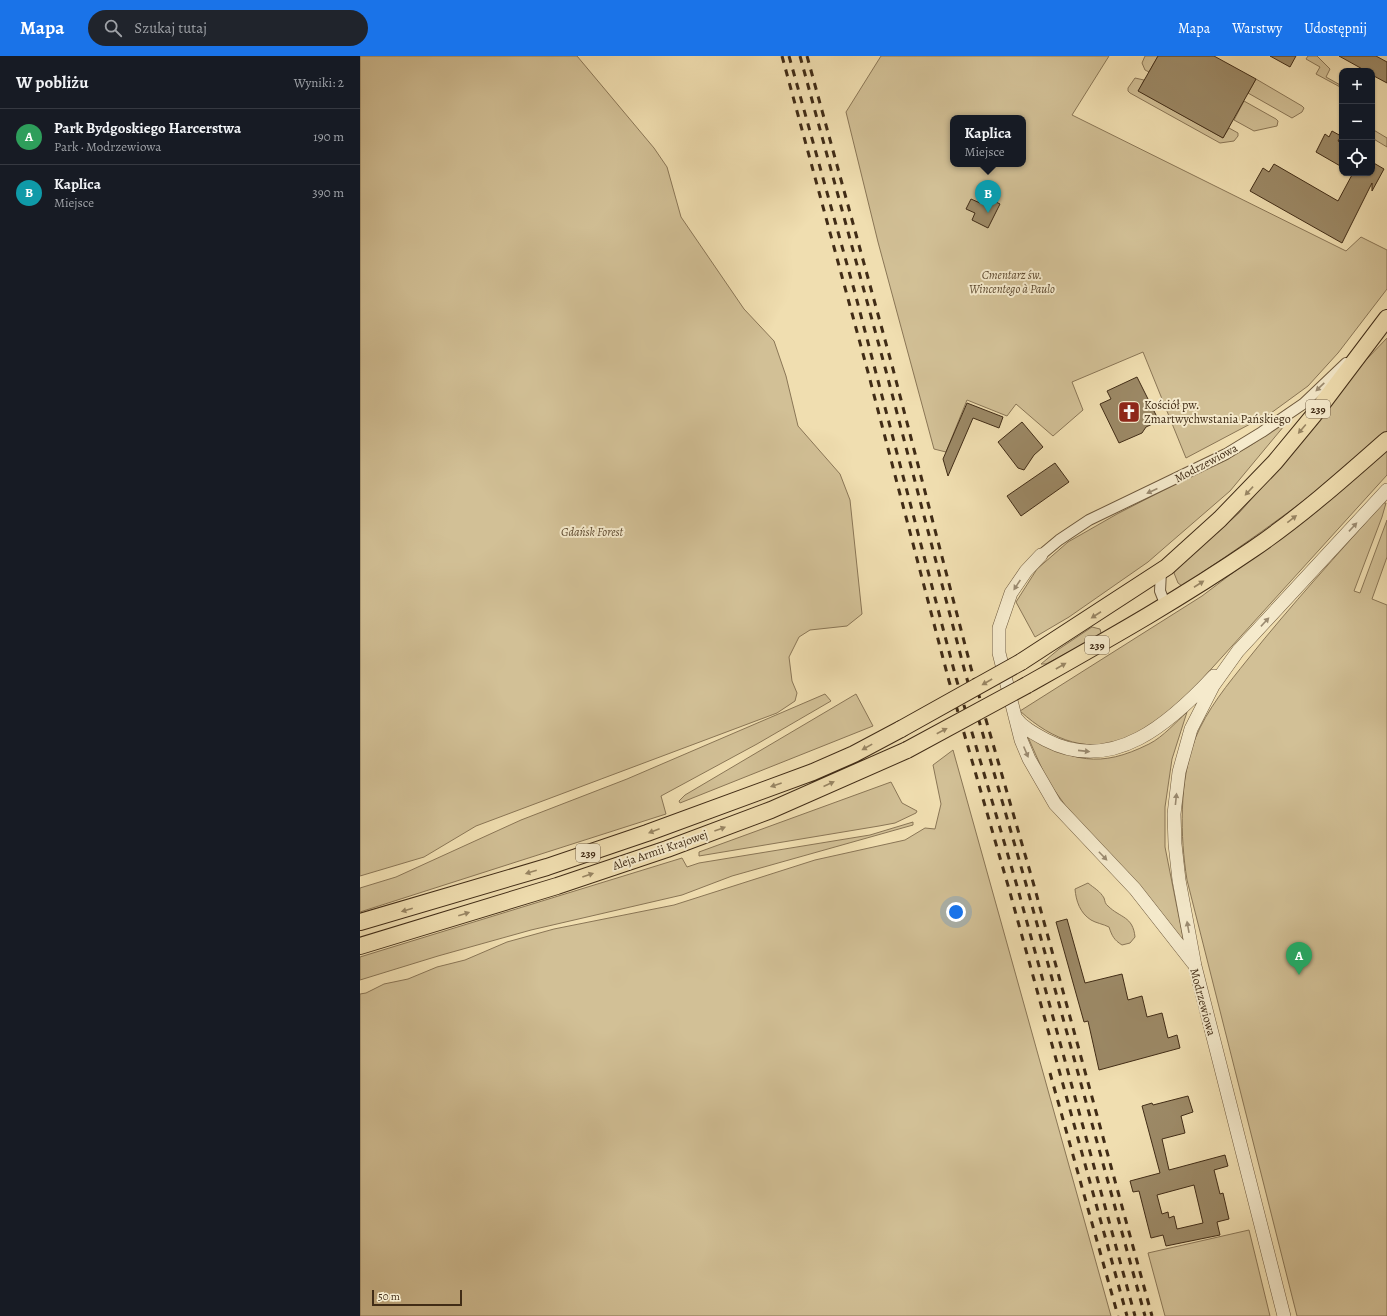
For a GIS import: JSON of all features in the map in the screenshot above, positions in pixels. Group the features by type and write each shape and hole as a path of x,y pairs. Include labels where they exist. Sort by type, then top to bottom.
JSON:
{"main road":[{"name":"239","path":"1161,571 1220,519 1250,489 1313,416 1359,353 1387,318"},
{"name":"239","path":"1166,606 1254,549 1339,482 1387,440"},
{"name":"Aleja Armii Krajowej","path":"360,922 540,869 647,833 813,772 854,754 1021,662 1161,571"},
{"name":"Aleja Armii Krajowej","path":"360,946 557,886 667,849 771,810 907,750 1027,685 1166,606"}],"street":[{"name":"Modrzewiowa","path":"1284,1316 1195,966 1135,889 1055,804 1029,759 1021,740 999,653 999,628 1006,605 1026,571 1059,540 1089,520 1226,454 1262,432 1303,404 1359,353"},
{"path":"1014,716 1020,723 1033,733 1054,744 1082,751 1097,752 1113,749 1146,735 1179,712 1238,651 1387,490"},
{"path":"1161,571 1160,591 1166,606"},
{"path":"1195,966 1179,880 1175,844 1174,814 1179,772 1191,729 1214,686 1238,651"}],"green space":[{"name":"Gdańsk Forest","path":"360,56 577,56 654,148 667,167 681,217 744,309 774,341 786,376 798,426 840,474 850,500 862,614 847,626 810,630 799,637 789,657 792,681 797,693 795,701 777,713 476,826 424,857 360,876"},
{"name":"Cmentarz św. Wincentego à Paulo","path":"881,56 1109,56 1072,115 1346,251 1361,237 1387,250 1387,289 1338,353 1308,386 1271,413 1186,458 1143,352 1072,382 1083,410 1053,436 1016,404 1007,416 967,400 946,452 934,449 878,242 846,112"},
{"path":"1145,56 1158,56 1149,72 1145,70 1142,63"},
{"path":"1308,56 1317,56 1330,69 1326,77 1339,84 1339,86 1316,74 1320,67 1306,59"},
{"path":"1135,78 1144,80 1139,91 1223,138 1229,128 1238,133 1238,136 1234,141 1220,143 1130,93 1128,88"},
{"path":"1256,79 1302,106 1304,108 1302,112 1292,118 1248,93"},
{"path":"1244,101 1276,119 1278,121 1277,126 1254,131 1234,120"},
{"path":"1375,131 1387,138 1387,147 1375,140"},
{"path":"1387,338 1387,432 1338,474 1261,532 1182,586 1178,583 1174,573 1177,568 1239,513 1279,468 1365,361"},
{"path":"1289,420 1230,491 1148,562 1069,617 1035,637 1016,602 1037,569 1068,542 1117,514 1248,447"},
{"path":"1387,450 1387,475 1174,710 1154,725 1133,737 1117,742 1102,745 1087,745 1059,737 1046,730 1020,711 1202,596 1316,510"},
{"path":"1383,503 1386,503 1382,517 1354,591 1360,593 1387,520 1387,557 1372,599 1387,605 1387,1316 1297,1316 1187,880 1183,845 1182,809 1186,773 1195,739 1218,697 1281,619"},
{"path":"1092,627 1100,629 1101,633 1099,636 1046,664 1041,664 1059,649"},
{"path":"825,694 831,701 757,744 661,796 666,814 360,912 360,888 396,877 521,820 627,779"},
{"path":"856,694 873,726 680,803 679,801 685,795"},
{"path":"1187,712 1172,759 1165,807 1165,847 1184,943 1065,805 1047,780 1027,735 1058,751 1073,756 1086,759 1115,757 1131,752 1154,741"},
{"path":"953,750 1111,1316 360,1316 360,994 366,993 384,984 408,979 437,967 465,960 507,942 554,929 674,905 815,860 905,840 925,828 935,829 941,804 933,765"},
{"path":"891,782 902,803 917,811 916,813 895,823 699,856 699,852"},
{"path":"913,822 913,825 732,876 682,895 531,930 360,980 360,957 682,858 687,867 699,863 870,835"},
{"path":"1088,883 1101,893 1107,905 1129,921 1132,925 1135,937 1130,943 1122,945 1114,938 1109,927 1091,920 1081,910 1076,898 1075,889"},
{"path":"1249,1230 1270,1316 1165,1316 1148,1253"}],"building":[{"path":"1158,56 1214,56 1256,79 1223,138 1138,91"},
{"path":"1270,56 1296,56 1290,67"},
{"path":"1339,56 1376,56 1387,62 1387,83 1375,77 1375,68 1361,68"},
{"path":"1332,131 1339,135 1339,165 1316,152 1325,134 1329,137"},
{"path":"1274,164 1338,201 1351,176 1375,176 1375,164 1384,169 1372,191 1372,183 1342,243 1250,191 1263,168 1269,172"},
{"path":"984,196 1000,204 988,228 972,220 975,213 966,209 971,199 980,203"},
{"name":"Kościół pw. Zmartwychwstania Pańskiego","path":"1137,377 1159,421 1146,427 1142,433 1119,443 1100,404 1111,399 1107,391"},
{"path":"967,403 1003,417 999,428 973,418 948,476 943,459"},
{"path":"1022,422 1043,447 1034,455 1024,470 1018,468 998,442"},
{"path":"1055,463 1069,482 1021,516 1007,496"},
{"path":"1067,919 1085,983 1122,974 1128,1000 1142,996 1147,1017 1162,1013 1168,1038 1177,1035 1180,1048 1099,1070 1088,1021 1084,1022 1056,922"},
{"path":"1188,1096 1193,1112 1181,1116 1185,1133 1162,1139 1169,1170 1225,1155 1228,1166 1214,1170 1220,1194 1223,1193 1229,1219 1217,1222 1220,1235 1166,1246 1163,1235 1151,1238 1139,1191 1133,1192 1130,1181 1160,1173 1142,1106 1152,1103 1153,1105","holes":["1194,1185 1203,1223 1177,1229 1174,1216 1169,1218 1168,1212 1162,1214 1157,1195"]}],"railway":[{"path":"782,56 869,376 949,681 1009,889 1127,1316"},
{"path":"789,56 855,293 956,678 1017,886 1135,1316"},
{"path":"800,56 886,371 965,672 1026,884 1145,1316"},
{"path":"807,56 893,369 971,668 1033,882 1152,1316"},
{"path":"1050,1073 1118,1316"}],"place":[{"name":"Kaplica","path":"988,213"},
{"name":"Kościół pw. Zmartwychwstania Pańskiego","path":"1129,412"},
{"name":"Park Bydgoskiego Harcerstwa","path":"1299,975"}]}
